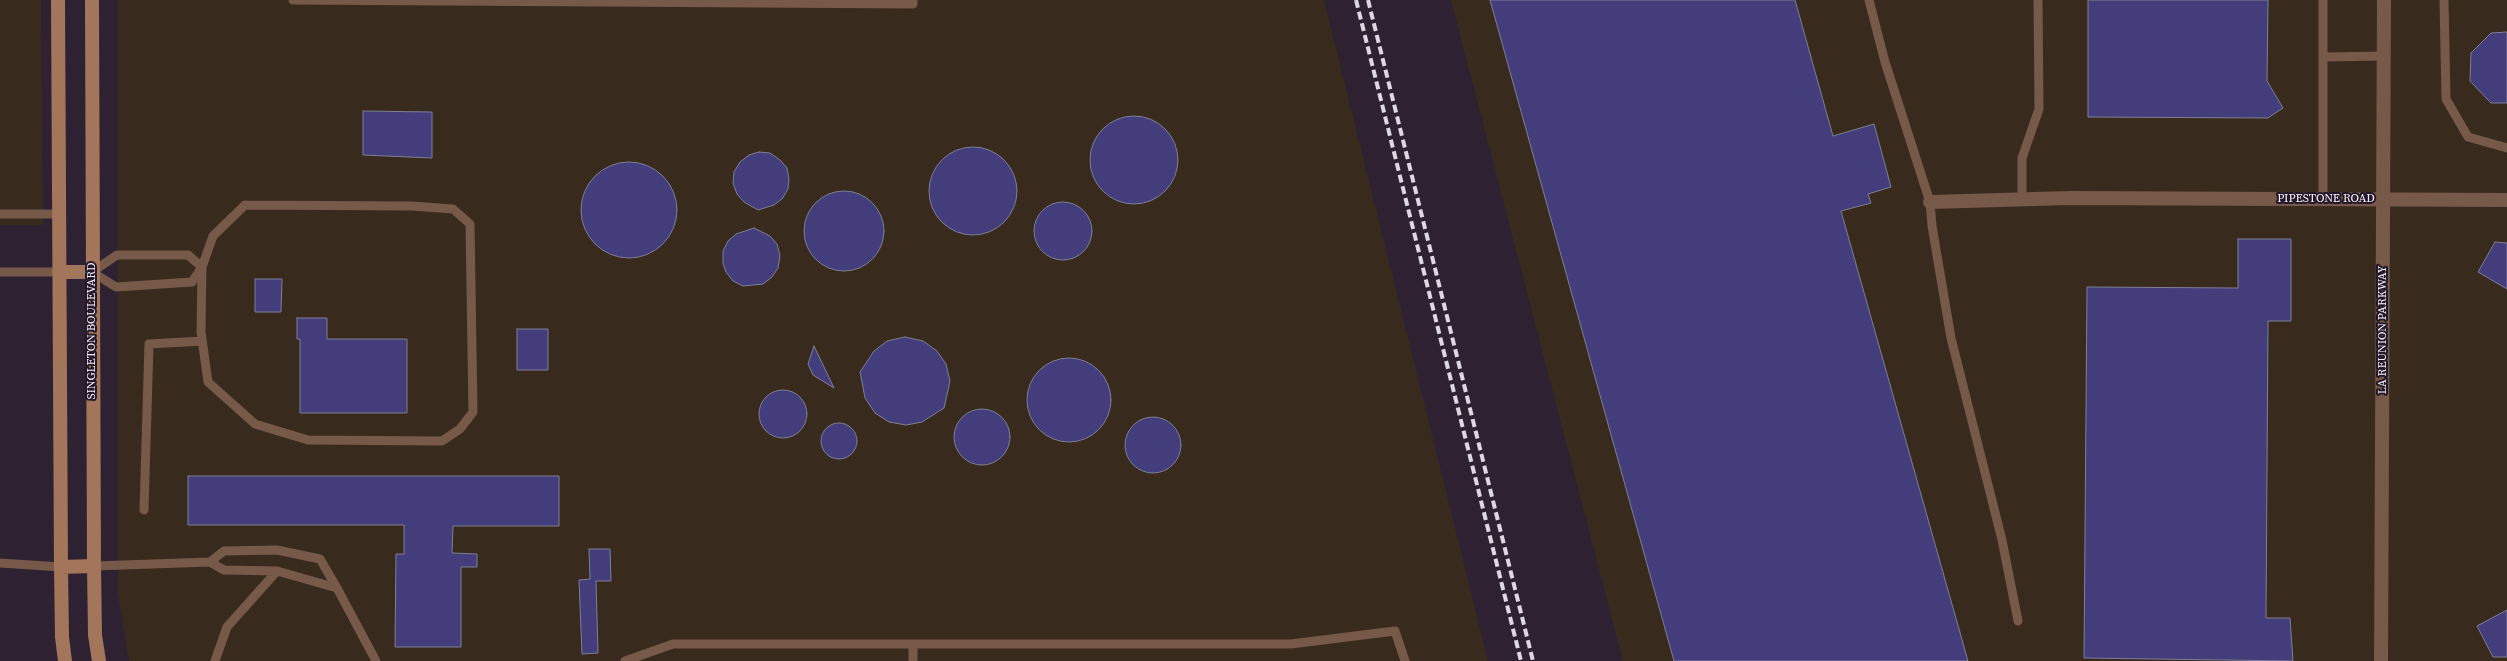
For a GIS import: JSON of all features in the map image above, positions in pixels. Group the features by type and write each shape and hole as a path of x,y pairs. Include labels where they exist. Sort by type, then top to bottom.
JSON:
{"main road":[{"path":"58,0 61,567 62,637 65,661"},
{"name":"SINGLETON BOULEVARD","path":"92,0 94,566 95,635 99,661"},
{"path":"59,272 92,272"},
{"path":"61,567 94,566"}],"street":[{"name":"LA REUNION PARKWAY","path":"2381,661 2384,0"},
{"name":"PIPESTONE ROAD","path":"1930,202 2146,198 2507,200"}],"lane":[{"path":"293,0 913,4 913,0"},
{"path":"1869,0 1885,62 1930,202 1932,226 1951,338 2002,540 2018,621"},
{"path":"2022,200 2022,158 2039,109 2038,0"},
{"path":"2323,0 2323,199"},
{"path":"2444,0 2446,99 2468,137 2507,148"},
{"path":"2323,57 2384,56"},
{"path":"92,272 116,287 192,282 202,268 214,236 245,205 412,206 453,210 470,224 473,412 460,429 442,441 308,440 255,424 208,382 202,341 202,268 188,255 117,255 92,272"},
{"path":"0,214 59,214"},
{"path":"0,272 59,272"},
{"path":"144,510 149,344 202,341"},
{"path":"210,562 224,551 277,550 320,559 376,661"},
{"path":"94,566 210,562 224,570 277,571 337,588"},
{"path":"0,563 61,567"},
{"path":"215,661 227,627 277,571"},
{"path":"625,661 673,644 1291,644 1395,631 1405,661"},
{"path":"913,644 913,661"}],"shaded area":[{"path":"0,0 41,0 43,225 0,225"},
{"path":"118,0 1324,0 1488,661 129,661 118,594"},
{"path":"1451,0 2507,0 2507,661 1623,661"}],"building":[{"path":"1490,0 1795,0 1833,136 1874,124 1891,187 1868,194 1871,203 1841,211 1968,661 1674,661"},
{"path":"2088,0 2268,0 2267,81 2283,108 2268,118 2088,117"},
{"path":"2507,32 2507,103 2491,103 2470,81 2471,53 2491,33"},
{"path":"363,111 432,112 432,158 363,155"},
{"path":"1134,116 1151,120 1165,129 1174,143 1178,160 1174,177 1165,191 1151,200 1134,204 1117,200 1103,191 1094,177 1090,160 1094,143 1103,129 1117,120"},
{"path":"964,147 982,147 998,154 1010,166 1017,182 1017,200 1010,216 998,228 982,235 964,235 948,228 936,216 929,200 929,182 936,166 948,154"},
{"path":"759,152 770,153 780,160 787,168 789,179 788,189 782,199 774,205 758,210 744,202 737,194 733,183 734,172 740,162 749,155"},
{"path":"629,162 647,166 663,176 673,192 677,210 673,228 663,244 647,254 629,258 611,254 595,244 585,228 581,210 585,192 595,176 611,166"},
{"path":"836,191 852,191 873,202 884,223 884,239 873,260 852,271 836,271 822,265 810,253 804,239 804,223 810,209 822,197"},
{"path":"1063,202 1074,204 1084,210 1090,220 1092,231 1090,242 1084,252 1074,258 1063,260 1052,258 1042,252 1036,242 1034,231 1036,220 1042,210 1052,204"},
{"path":"754,228 770,236 777,244 780,256 778,268 772,277 763,284 743,286 733,281 726,272 723,264 723,251 728,241 736,234"},
{"path":"2238,239 2291,239 2291,321 2268,321 2266,618 2290,618 2293,661 2084,658 2087,287 2238,288"},
{"path":"2495,242 2507,243 2507,289 2478,272"},
{"path":"255,279 282,279 281,312 255,312"},
{"path":"297,318 327,318 327,339 407,339 407,413 300,413 300,339 297,339"},
{"path":"517,329 548,329 548,370 517,370"},
{"path":"905,337 923,341 937,351 946,364 950,381 944,408 922,422 906,425 889,422 875,413 865,398 860,372 874,351 887,341"},
{"path":"814,346 834,388 813,375 808,364"},
{"path":"1069,358 1092,365 1104,377 1111,400 1104,423 1092,435 1069,442 1046,435 1034,423 1027,400 1034,377 1046,365"},
{"path":"778,390 788,390 800,397 807,409 807,419 800,431 788,438 778,438 770,434 763,427 759,419 759,409 763,401 770,394"},
{"path":"976,409 988,409 998,413 1006,421 1010,437 1006,453 998,461 988,465 976,465 966,461 958,453 954,443 954,431 958,421 966,413"},
{"path":"1153,417 1164,419 1173,425 1179,434 1181,445 1179,456 1173,465 1164,471 1153,473 1142,471 1133,465 1127,456 1125,445 1127,434 1133,425 1142,419"},
{"path":"839,423 846,424 852,428 856,434 856,448 852,454 846,458 839,459 832,458 826,454 822,448 821,441 822,434 826,428 832,424"},
{"path":"188,476 559,476 559,526 453,526 452,553 477,554 477,567 461,567 461,647 395,647 396,554 404,554 404,525 188,525"},
{"path":"589,549 610,549 611,581 596,581 598,653 582,654 579,580 590,579"},
{"path":"2507,610 2507,657 2493,657 2477,626"}],"railway":[{"path":"1356,0 1521,661"},
{"path":"1368,0 1533,661"}]}
